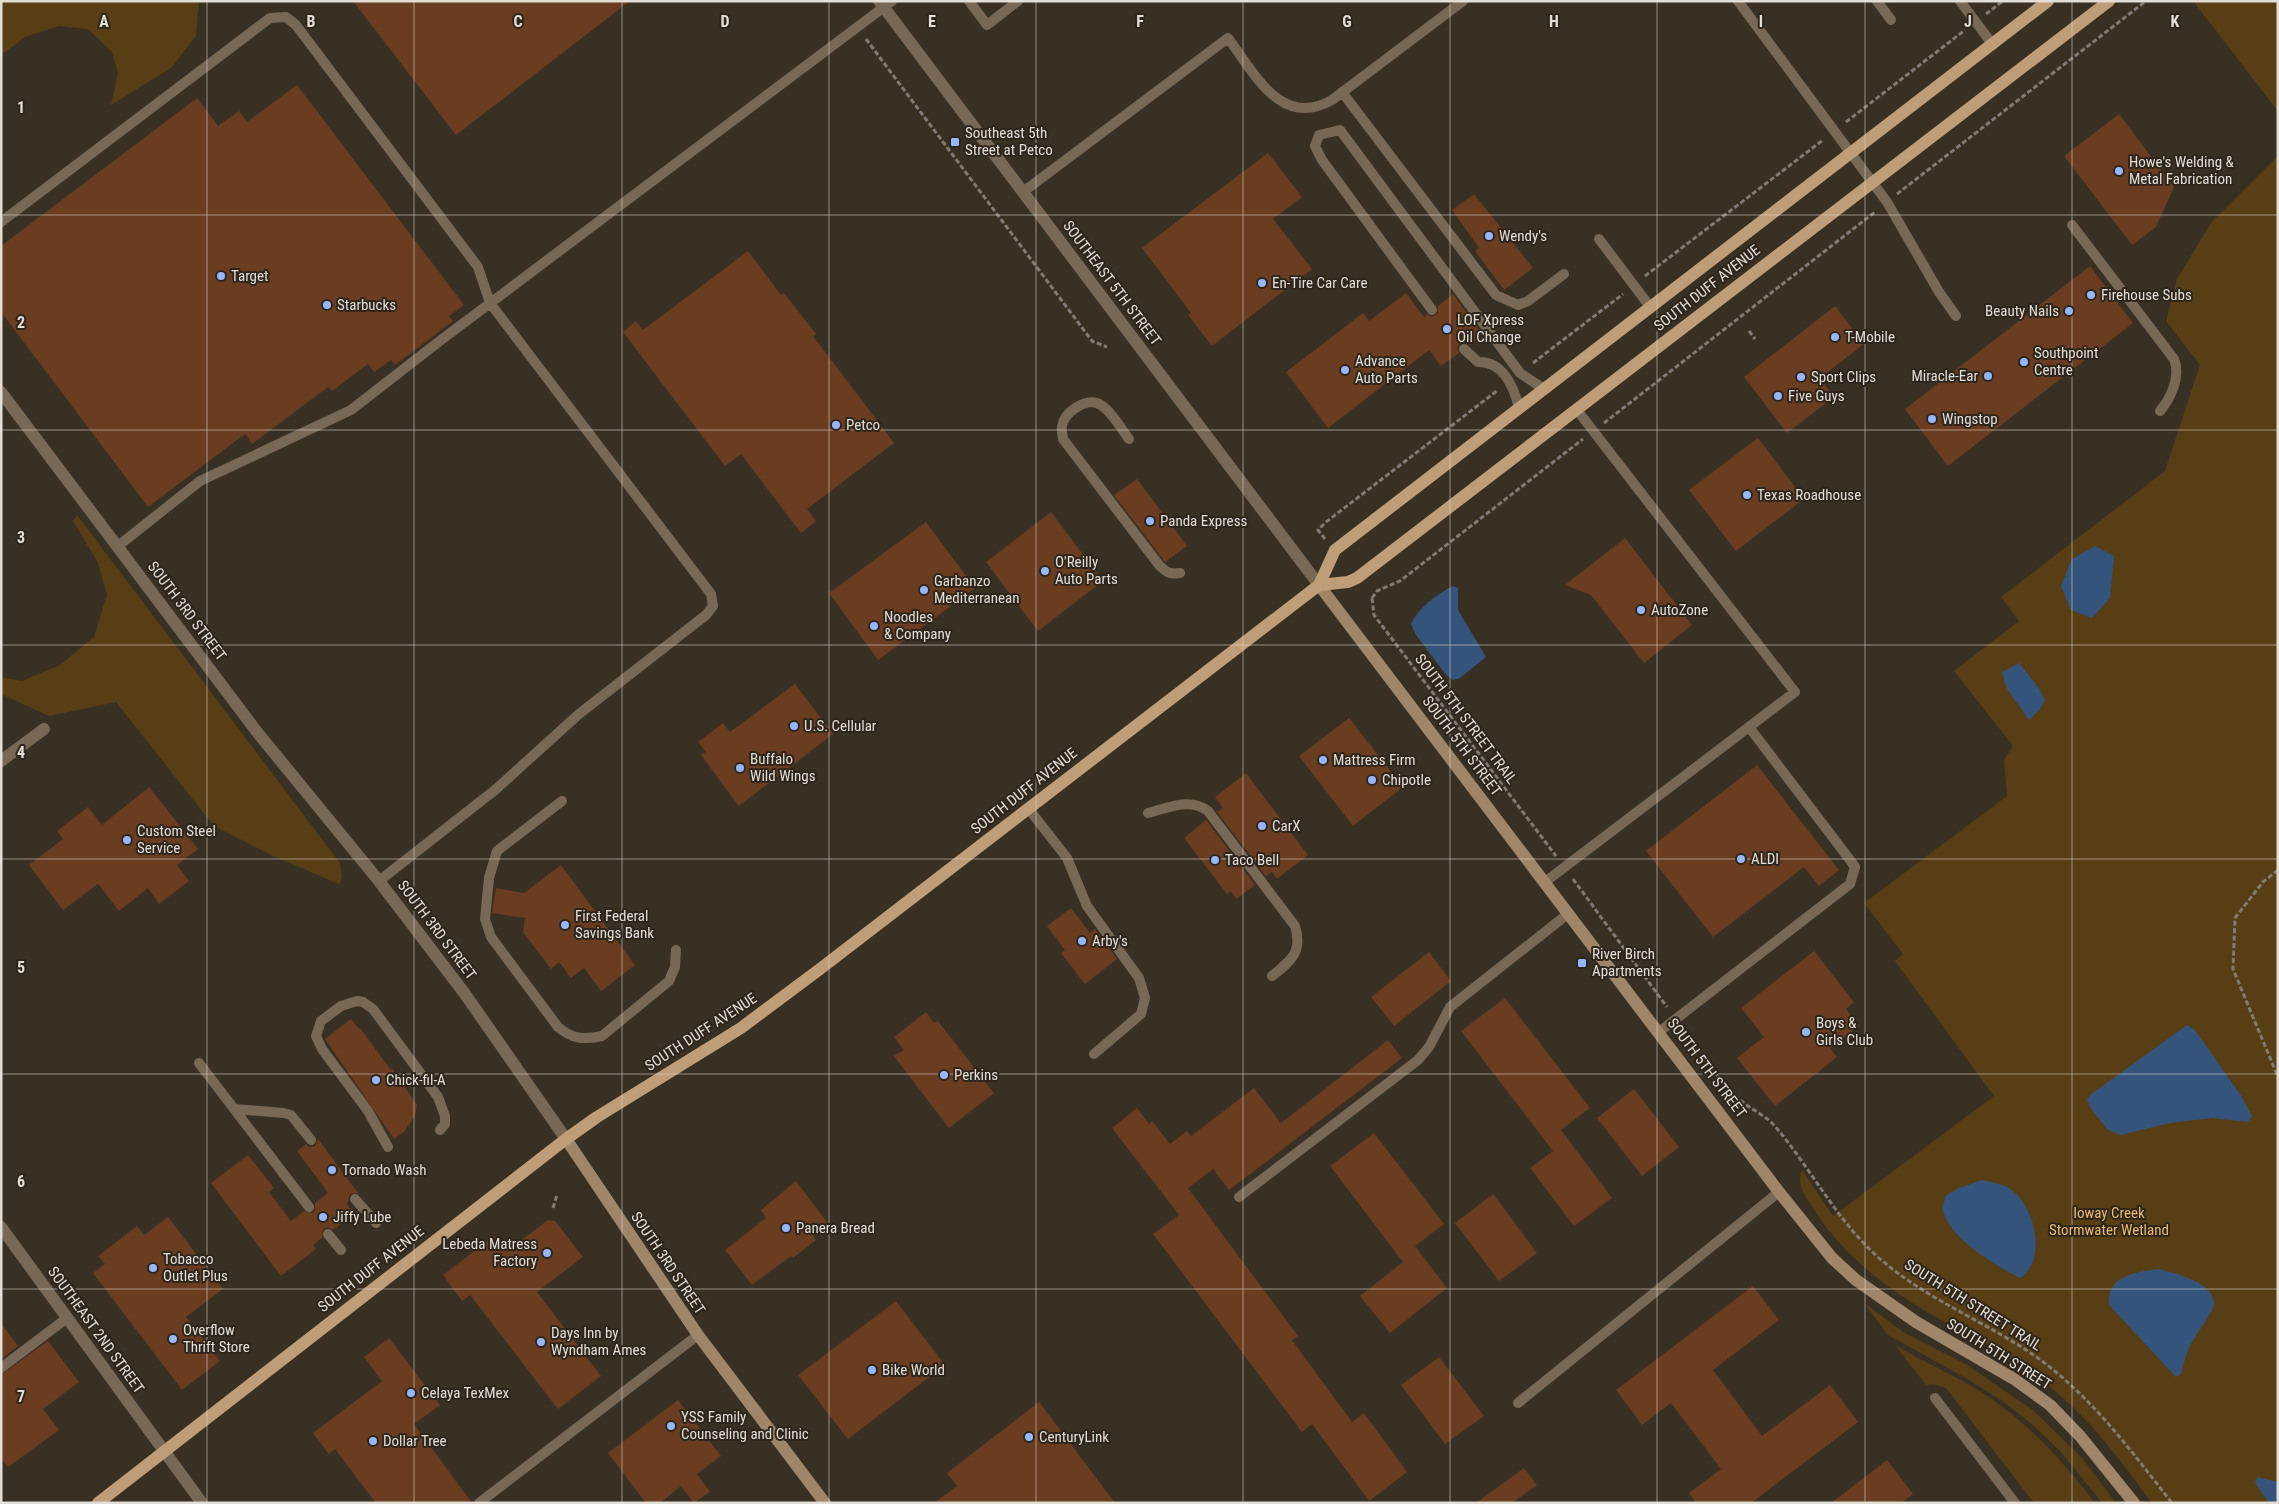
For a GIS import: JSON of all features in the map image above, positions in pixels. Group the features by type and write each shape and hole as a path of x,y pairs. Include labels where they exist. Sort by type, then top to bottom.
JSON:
{"main road":[{"name":"SOUTH DUFF AVENUE","path":"98,1503 566,1139 769,1008 1319,585 1334,550 1852,154 2048,1"},
{"name":"SOUTH DUFF AVENUE","path":"1319,585 1348,582 1357,578 2109,1"}],"street":[{"name":"SOUTHEAST 5TH STREET","path":"885,3 1023,192 1319,585"},
{"name":"SOUTH 3RD STREET","path":"1,392 258,732 379,881 471,1002 698,1335 825,1503"},
{"name":"SOUTH 5TH STREET","path":"1319,585 1779,1192 1832,1258 1856,1280 1916,1322 2014,1378 2050,1405 2080,1436 2134,1503"},
{"path":"1,761 44,729"},
{"name":"SOUTHEAST 2ND STREET","path":"1,1227 202,1503"}],"lane":[{"path":"969,1 987,25 1018,1"},
{"path":"1023,192 1228,38 1267,90 1284,104 1298,109 1311,109 1321,106 1342,92 1462,1"},
{"path":"1738,1 1887,202 1938,292 1956,316"},
{"path":"1877,1 1891,20"},
{"path":"1960,1 1993,45"},
{"path":"118,546 200,481 351,410 885,3"},
{"path":"1,222 270,18 286,17 296,25 478,267 490,303 711,594 713,606 706,615 579,714 495,790 379,881"},
{"path":"1342,92 1496,296 1518,305 1528,301 1564,274"},
{"path":"1432,310 1322,160 1315,146 1319,136 1340,130 1520,373 1544,389"},
{"path":"2072,225 2174,359 2176,376 2168,402 2160,411"},
{"path":"1599,239 1650,308"},
{"path":"1464,349 1478,362 1489,362 1496,365 1509,381 1516,394 1519,408"},
{"path":"1129,439 1107,411 1098,404 1088,403 1080,406 1065,417 1062,428 1063,439 1159,565 1165,572 1180,573"},
{"path":"1545,882 1795,692 1576,410"},
{"path":"1659,1032 1850,884 1854,876 1855,868 1850,860 1749,727"},
{"path":"562,801 497,851 489,878 485,919 491,937 558,1026 568,1036 588,1039 602,1036 669,981 675,967 676,950"},
{"path":"1148,813 1190,803 1199,804 1208,811 1231,841 1295,926 1299,939 1296,952 1289,962 1272,976"},
{"path":"1028,808 1067,858 1087,906 1139,978 1145,998 1141,1014 1094,1054"},
{"path":"1240,1197 1418,1060 1429,1047 1450,1007 1569,913"},
{"path":"388,1147 368,1111 318,1042 318,1028 321,1020 349,1002 363,1002 373,1009 438,1097 445,1116 445,1124 440,1130"},
{"path":"199,1063 309,1208"},
{"path":"234,1109 291,1115 311,1140"},
{"path":"1518,1403 1779,1192"},
{"path":"355,1199 376,1223"},
{"path":"328,1234 340,1250"},
{"path":"1,1368 67,1318"},
{"path":"479,1503 698,1335"},
{"path":"1935,1398 2015,1503"}],"path":[{"path":"1989,12 2004,1"},
{"path":"1901,191 2146,1"},
{"path":"1852,118 1964,31"},
{"path":"868,41 1092,341 1107,347"},
{"path":"1642,279 1808,151"},
{"path":"1607,421 1863,221"},
{"path":"1520,373 1626,292"},
{"path":"1749,331 1755,339"},
{"path":"1318,530 1509,381"},
{"name":"SOUTH 5TH STREET TRAIL","path":"1551,851 1374,615 1372,598 1377,591 1400,581 1577,444"},
{"path":"2278,870 2263,882 2235,918 2233,969 2278,1077"},
{"path":"1572,878 1664,1002"},
{"name":"SOUTH 5TH STREET TRAIL","path":"1688,1035 1736,1097 1774,1125 1801,1159 1839,1216 1880,1259 1925,1292 2007,1338 2066,1381 2103,1417 2172,1503"},
{"path":"553,1208 557,1195"}],"green space":[{"path":"1,1 199,1 196,36 171,68 111,105 118,73 112,52 88,29 59,26 25,37 1,55"},
{"path":"2193,1 2278,1 2278,111"},
{"name":"Ioway Creek Stormwater Wetland","path":"2278,156 2278,1503 2152,1503 2100,1436 2051,1388 2002,1353 1906,1299 1854,1258 1825,1226 1804,1194 1800,1175 1802,1170 1833,1216 1994,1096 1895,961 1903,954 1864,903 2007,796 2004,760 2013,746 1954,671 2019,621 2001,597 2165,471 2200,365 2166,321 2177,279 2211,223"},
{"path":"77,515 340,863 342,878 339,884 271,855 214,826 116,702 49,716 1,694 1,677 22,681 60,665 94,637 107,595 98,563 73,521"},
{"path":"1864,1303 1903,1332 1967,1365 2034,1411 2083,1459 2116,1503 2102,1503 2061,1452 2032,1424 2001,1400 1888,1335"},
{"path":"1895,1345 1975,1388 2002,1406 2045,1444 2095,1503 2034,1503 1946,1388 1934,1384 1926,1385"}],"water":[{"path":"2095,546 2114,556 2110,598 2092,618 2071,610 2061,586 2072,559"},
{"path":"1453,586 1458,588 1458,610 1486,657 1460,678 1453,680 1447,676 1416,635 1411,624 1429,602"},
{"path":"2019,663 2039,688 2045,700 2040,709 2029,720 2007,689 2002,672"},
{"path":"2187,1025 2195,1030 2242,1097 2252,1116 2248,1122 2212,1118 2170,1123 2121,1135 2108,1130 2092,1110 2087,1100 2090,1095"},
{"path":"1982,1180 2005,1186 2015,1193 2024,1203 2030,1216 2036,1244 2034,1258 2029,1269 2020,1278 1999,1267 1974,1249 1952,1229 1946,1218 1943,1208 1945,1196 1959,1188"},
{"path":"2159,1269 2193,1280 2208,1290 2213,1297 2213,1308 2189,1348 2181,1374 2176,1377 2109,1305 2109,1295 2117,1282 2132,1274"},
{"path":"2257,1477 2278,1482 2278,1503 2269,1503 2255,1483"}],"building":[{"path":"353,1 630,1 456,135"},
{"name":"Target","path":"297,85 464,305 449,316 453,321 395,365 391,360 374,372 368,364 332,391 328,387 252,444 245,434 148,507 1,312 1,246 197,98 218,126 239,111 247,122"},
{"name":"Howe's Welding & Metal Fabrication","path":"2119,114 2174,187 2156,227 2132,245 2064,156"},
{"path":"1268,153 1302,197 1273,219 1312,269 1212,346 1188,315 1191,313 1142,248"},
{"name":"Wendy's","path":"1474,194 1533,268 1504,290 1475,251 1479,248 1452,210"},
{"path":"748,251 781,295 784,293 816,334 813,336 894,443 807,509 816,521 801,533 741,454 725,466 623,332 636,321 643,330"},
{"name":"Southpoint Centre","path":"2090,266 2133,323 1948,466 1905,409"},
{"path":"1406,293 1424,317 1427,314 1432,317 1438,313 1438,306 1453,294 1483,335 1470,345 1465,342 1459,344 1457,348 1459,353 1441,366 1429,350 1328,428 1286,372 1363,313 1369,321"},
{"path":"1835,306 1864,344 1820,378 1834,397 1787,433 1744,377"},
{"name":"Texas Roadhouse","path":"1758,438 1804,499 1736,551 1689,490"},
{"name":"Panda Express","path":"1137,479 1187,546 1165,562 1114,495"},
{"name":"O'Reilly Auto Parts","path":"1051,512 1103,581 1038,631 986,562"},
{"path":"926,522 975,588 878,660 829,593"},
{"name":"AutoZone","path":"1625,538 1692,625 1644,663 1591,595 1565,585"},
{"path":"795,684 833,734 739,806 701,755 706,752 698,742 723,723 730,732"},
{"path":"1349,718 1403,787 1353,826 1299,756"},
{"name":"ALDI","path":"1757,765 1839,870 1819,886 1804,867 1713,937 1646,851"},
{"name":"CarX","path":"1246,773 1308,855 1277,879 1272,872 1266,876 1217,812 1223,808 1215,797"},
{"name":"Custom Steel Service","path":"149,787 198,849 177,865 189,881 159,904 148,888 119,911 98,884 63,910 29,865 63,839 57,831 88,807 102,825"},
{"name":"Taco Bell","path":"1206,820 1255,885 1236,899 1231,891 1227,894 1184,838"},
{"name":"First Federal Savings Bank","path":"561,865 635,965 601,991 584,968 571,978 559,962 551,969 523,932 525,918 492,913 496,888 524,893"},
{"name":"Arby's","path":"1071,908 1090,933 1095,929 1117,959 1085,984 1061,953 1065,950 1047,926"},
{"name":"Boys & Girls Club","path":"1814,951 1854,1002 1846,1009 1859,1026 1830,1048 1837,1057 1775,1106 1737,1058 1764,1037 1741,1008"},
{"path":"1429,952 1451,981 1394,1026 1371,997"},
{"path":"1505,998 1590,1108 1561,1130 1612,1198 1574,1226 1530,1168 1553,1151 1461,1031"},
{"name":"Perkins","path":"926,1012 934,1023 938,1021 994,1093 949,1128 894,1056 904,1050 894,1037"},
{"name":"Chick-fil-A","path":"351,1019 360,1028 391,1070 392,1068 417,1105 415,1116 404,1132 394,1139 325,1039"},
{"path":"1388,1040 1402,1058 1229,1190 1213,1169 1188,1188 1298,1336 1292,1340 1352,1422 1364,1413 1407,1472 1369,1501 1312,1424 1302,1432 1153,1234 1179,1215 1112,1128 1137,1108 1149,1124 1152,1121 1170,1144 1187,1131 1191,1136 1254,1088 1281,1123"},
{"path":"1634,1089 1679,1147 1642,1176 1597,1118"},
{"path":"1374,1133 1444,1224 1415,1246 1447,1288 1390,1333 1360,1296 1403,1262 1330,1166"},
{"name":"Jiffy Lube","path":"318,1139 358,1193 350,1194 347,1204 355,1214 333,1230 327,1227 323,1229 322,1238 313,1245 316,1249 281,1276 211,1183 248,1155 274,1188 269,1192 291,1221 304,1211 313,1213 315,1203 328,1193 297,1151 306,1144 309,1147 315,1146"},
{"name":"Panera Bread","path":"796,1181 827,1222 812,1234 816,1240 752,1285 725,1250 766,1218 761,1210"},
{"path":"1493,1194 1537,1253 1499,1281 1455,1223"},
{"path":"168,1217 223,1289 186,1317 220,1361 182,1390 93,1273 105,1264 98,1256 137,1226 144,1235"},
{"name":"Days Inn by Wyndham Ames","path":"548,1220 555,1221 583,1257 537,1292 601,1376 558,1409 470,1295 462,1301 443,1275 494,1236 506,1252"},
{"path":"1753,1286 1779,1320 1713,1370 1762,1436 1830,1385 1858,1422 1751,1503 1696,1503 1689,1493 1721,1469 1671,1403 1642,1425 1616,1390"},
{"name":"Bike World","path":"896,1301 945,1365 848,1439 798,1375"},
{"path":"1,1323 18,1346 1,1359"},
{"name":"Dollar Tree","path":"389,1338 440,1405 414,1424 472,1503 376,1503 335,1449 329,1454 313,1433 382,1381 364,1357"},
{"path":"48,1341 79,1382 43,1409 59,1430 8,1467 1,1458 1,1375"},
{"path":"1439,1357 1484,1416 1445,1444 1401,1385"},
{"name":"YSS Family Counseling and Clinic","path":"678,1400 721,1456 697,1474 710,1492 694,1503 681,1486 660,1503 646,1503 608,1453"},
{"name":"CenturyLink","path":"1039,1402 1115,1503 934,1503 957,1486 947,1473"},
{"path":"1887,1460 1913,1494 1901,1503 1831,1503"},
{"path":"1524,1468 1537,1485 1512,1503 1476,1503"}],"place":[{"name":"Southeast 5th Street at Petco","path":"955,142"},
{"name":"Howe's Welding & Metal Fabrication","path":"2119,171"},
{"name":"Wendy's","path":"1489,236"},
{"name":"Target","path":"221,276"},
{"name":"En-Tire Car Care","path":"1262,283"},
{"name":"Firehouse Subs","path":"2091,295"},
{"name":"Starbucks","path":"327,305"},
{"name":"Beauty Nails","path":"2069,311"},
{"name":"LOF Xpress Oil Change","path":"1447,329"},
{"name":"T-Mobile","path":"1835,337"},
{"name":"Southpoint Centre","path":"2024,362"},
{"name":"Advance Auto Parts","path":"1345,370"},
{"name":"Miracle-Ear","path":"1988,376"},
{"name":"Sport Clips","path":"1801,377"},
{"name":"Five Guys","path":"1778,396"},
{"name":"Wingstop","path":"1932,419"},
{"name":"Petco","path":"836,425"},
{"name":"Texas Roadhouse","path":"1747,495"},
{"name":"Panda Express","path":"1150,521"},
{"name":"O'Reilly Auto Parts","path":"1045,571"},
{"name":"Garbanzo Mediterranean","path":"924,590"},
{"name":"AutoZone","path":"1641,610"},
{"name":"Noodles & Company","path":"874,626"},
{"name":"U.S. Cellular","path":"794,726"},
{"name":"Mattress Firm","path":"1323,760"},
{"name":"Buffalo Wild Wings","path":"740,768"},
{"name":"Chipotle","path":"1372,780"},
{"name":"CarX","path":"1262,826"},
{"name":"Custom Steel Service","path":"127,840"},
{"name":"ALDI","path":"1741,859"},
{"name":"Taco Bell","path":"1215,860"},
{"name":"First Federal Savings Bank","path":"565,925"},
{"name":"Arby's","path":"1082,941"},
{"name":"River Birch Apartments","path":"1582,963"},
{"name":"Boys & Girls Club","path":"1806,1032"},
{"name":"Perkins","path":"944,1075"},
{"name":"Chick-fil-A","path":"376,1080"},
{"name":"Tornado Wash","path":"332,1170"},
{"name":"Jiffy Lube","path":"323,1217"},
{"name":"Panera Bread","path":"786,1228"},
{"name":"Lebeda Matress Factory","path":"547,1253"},
{"name":"Tobacco Outlet Plus","path":"153,1268"},
{"name":"Overflow Thrift Store","path":"173,1339"},
{"name":"Days Inn by Wyndham Ames","path":"541,1342"},
{"name":"Bike World","path":"872,1370"},
{"name":"Celaya TexMex","path":"411,1393"},
{"name":"YSS Family Counseling and Clinic","path":"671,1426"},
{"name":"CenturyLink","path":"1029,1437"},
{"name":"Dollar Tree","path":"373,1441"}]}
